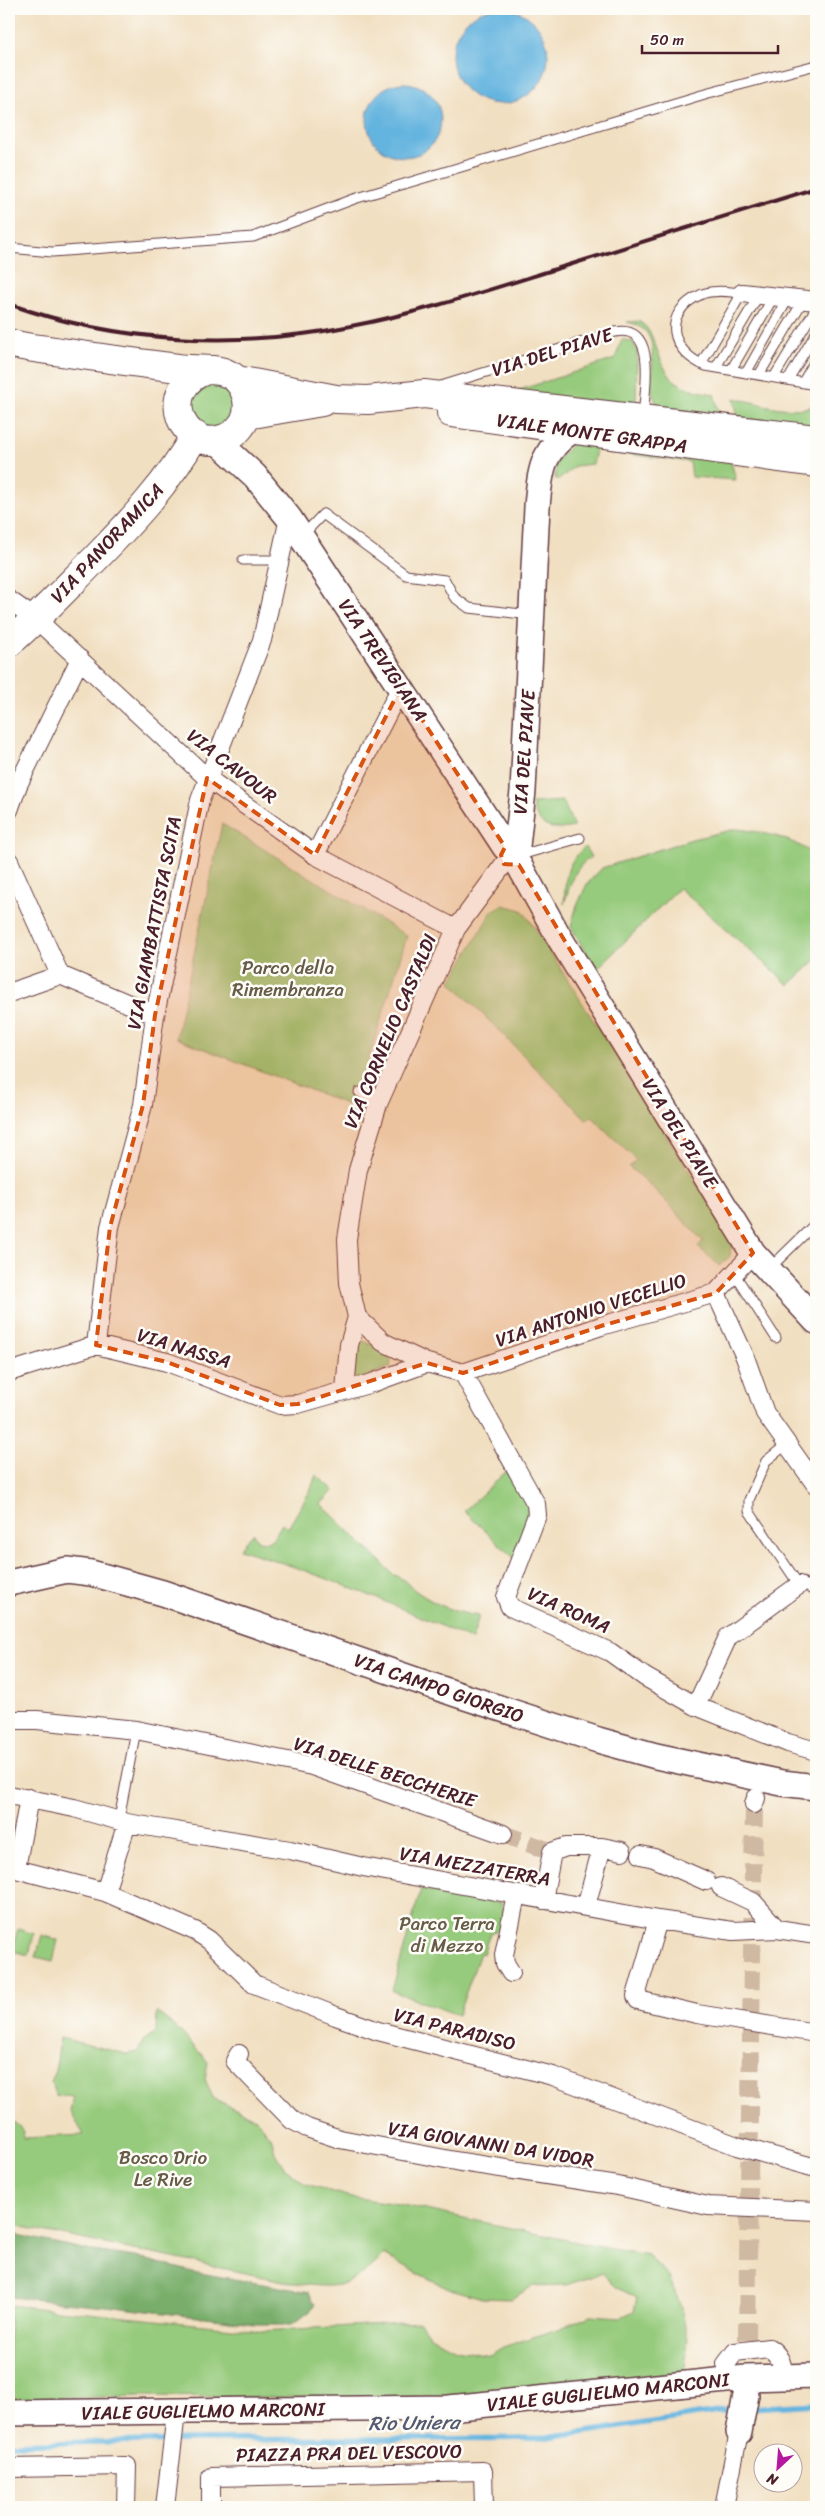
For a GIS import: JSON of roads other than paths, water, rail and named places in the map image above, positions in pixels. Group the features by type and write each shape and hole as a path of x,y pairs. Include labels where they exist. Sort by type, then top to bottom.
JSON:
{"main road":[{"path":"9,343 123,361 204,371 216,370 228,373 237,380"},
{"path":"123,361 178,398 187,381 204,371"},
{"name":"VIA TREVIGIANA","path":"237,380 247,397 244,421"},
{"name":"VIALE MONTE GRAPPA","path":"237,380 336,399 368,400 511,423 816,463"},
{"name":"VIALE MONTE GRAPPA","path":"368,400 424,394 651,412 816,439"},
{"name":"VIA TREVIGIANA","path":"178,398 180,420 206,438"},
{"name":"VIALE MONTE GRAPPA","path":"244,421 336,399"},
{"path":"206,438 234,434 244,421"},
{"name":"VIA PANORAMICA","path":"9,643 36,619 144,509 181,460 206,438"}],"street":[{"name":"VIA TREVIGIANA","path":"244,421 255,476"},
{"name":"VIA DEL PIAVE","path":"514,855 523,791 537,507 542,466 553,446 571,430"},
{"name":"VIA TREVIGIANA","path":"206,438 255,476 295,528 514,855 559,937"},
{"name":"VIA GIAMBATTISTA SCITA","path":"96,1345 110,1227 143,1105 155,1015 200,800 262,640 280,560 295,528"},
{"name":"VIA CAVOUR","path":"9,600 36,619 207,778 316,855 456,929"},
{"path":"9,810 18,785 80,659"},
{"path":"316,855 401,686"},
{"name":"VIA CORNELIO CASTALDI","path":"357,1316 349,1283 347,1239 358,1170 378,1104 456,929 514,855"},
{"path":"9,861 60,975"},
{"name":"VIA DEL PIAVE","path":"559,937 761,1261 816,1321"},
{"path":"9,993 60,975 155,1015"},
{"name":"VIA ANTONIO VECELLIO","path":"464,1373 602,1326 716,1294 734,1274 761,1261"},
{"path":"716,1294 745,1357 765,1413 816,1485"},
{"path":"357,1316 383,1342 427,1363 464,1373"},
{"path":"345,1390 350,1345 357,1316"},
{"path":"9,1372 96,1345"},
{"name":"VIA NASSA","path":"96,1345 166,1362 280,1405 298,1404 372,1383 427,1363"},
{"name":"VIA ROMA","path":"464,1373 536,1504 537,1515 506,1597 510,1607 610,1652 645,1677 696,1706 788,1743 816,1751"},
{"name":"VIA CAMPO GIORGIO","path":"9,1584 67,1570 91,1573 163,1593 456,1694 598,1740 685,1762 782,1783 816,1787"},
{"path":"696,1706 728,1637 809,1585"},
{"name":"VIA DELLE BECCHERIE","path":"9,1720 37,1720 136,1730 312,1766 503,1834"},
{"name":"VIA MEZZATERRA","path":"16,1796 123,1821 290,1850 363,1867 658,1920 732,1931 777,1929 816,1934"},
{"name":"VIA PARADISO","path":"16,1796 16,1869 105,1892 195,1931 209,1940 254,1984 378,2031 553,2076 737,2146 816,2168"},
{"path":"105,1892 123,1821"},
{"path":"543,1900 552,1852 566,1847 602,1847 622,1851"},
{"path":"586,1906 602,1847"},
{"path":"641,1856 654,1858 753,1902 777,1929"},
{"path":"511,1972 505,1963 504,1954 516,1895"},
{"path":"658,1920 641,1974 636,1996 638,2000 697,2014 816,2033"},
{"name":"VIA GIOVANNI DA VIDOR","path":"238,2054 235,2061 292,2120 307,2128 340,2139 461,2162 618,2186 708,2206 816,2211"},
{"path":"726,2364 735,2352 747,2345 769,2348 776,2353 782,2364 784,2375"},
{"name":"VIALE GUGLIELMO MARCONI","path":"9,2414 175,2420 449,2408 746,2390 784,2375 816,2376"},
{"path":"724,2507 746,2390"},
{"path":"165,2507 175,2420"},
{"path":"9,2468 127,2466 126,2507"},
{"name":"PIAZZA PRA DEL VESCOVO","path":"211,2507 211,2476 482,2471 484,2507"}],"lane":[{"path":"9,248 52,252 252,237 354,199 705,94 816,65"},
{"path":"786,298 701,294 680,309 676,316 674,328 680,348 687,356 701,364 816,384"},
{"path":"701,364 786,298"},
{"path":"716,367 786,298"},
{"path":"731,370 786,298"},
{"path":"746,373 786,298"},
{"path":"759,375 786,298"},
{"path":"774,377 786,298"},
{"name":"VIA DEL PIAVE","path":"424,394 441,386 623,330 636,334 644,346 651,412"},
{"path":"788,380 816,333"},
{"path":"803,382 816,359"},
{"path":"511,423 524,418 628,431 638,427 651,412"},
{"path":"295,528 323,514 406,575 445,580 454,597 469,608 532,615"},
{"path":"243,560 280,560"},
{"path":"514,855 580,838"},
{"path":"359,1092 378,1104"},
{"path":"761,1261 816,1223"},
{"path":"734,1274 776,1338"},
{"path":"787,1444 766,1461 749,1500 749,1511 809,1585"},
{"path":"123,1821 136,1730"}],"water":[{"path":"500,8 518,12 534,22 544,38 548,56 544,74 534,90 518,100 500,104 482,100 466,90 456,74 452,56 456,38 466,22 482,12"},
{"path":"404,83 425,89 435,99 441,120 435,141 425,151 404,157 383,151 373,141 367,120 373,99 383,89"}],"waterway":[{"name":"Rio Uniera","path":"749,2408 816,2404"},
{"name":"Rio Uniera","path":"9,2444 190,2440 547,2438 737,2409"}],"tunnel":[{"path":"747,2340 754,1804"},
{"path":"503,1834 552,1852"}],"railway":[{"path":"9,304 50,317 92,327 135,334 178,338 222,339 266,338 309,333 379,320 434,306 816,188"}],"park label":[{"name":"Parco della Rimembranza","path":"288,978"},
{"name":"Parco Terra di Mezzo","path":"447,1934"},
{"name":"Bosco Drio Le Rive","path":"163,2168"}]}
